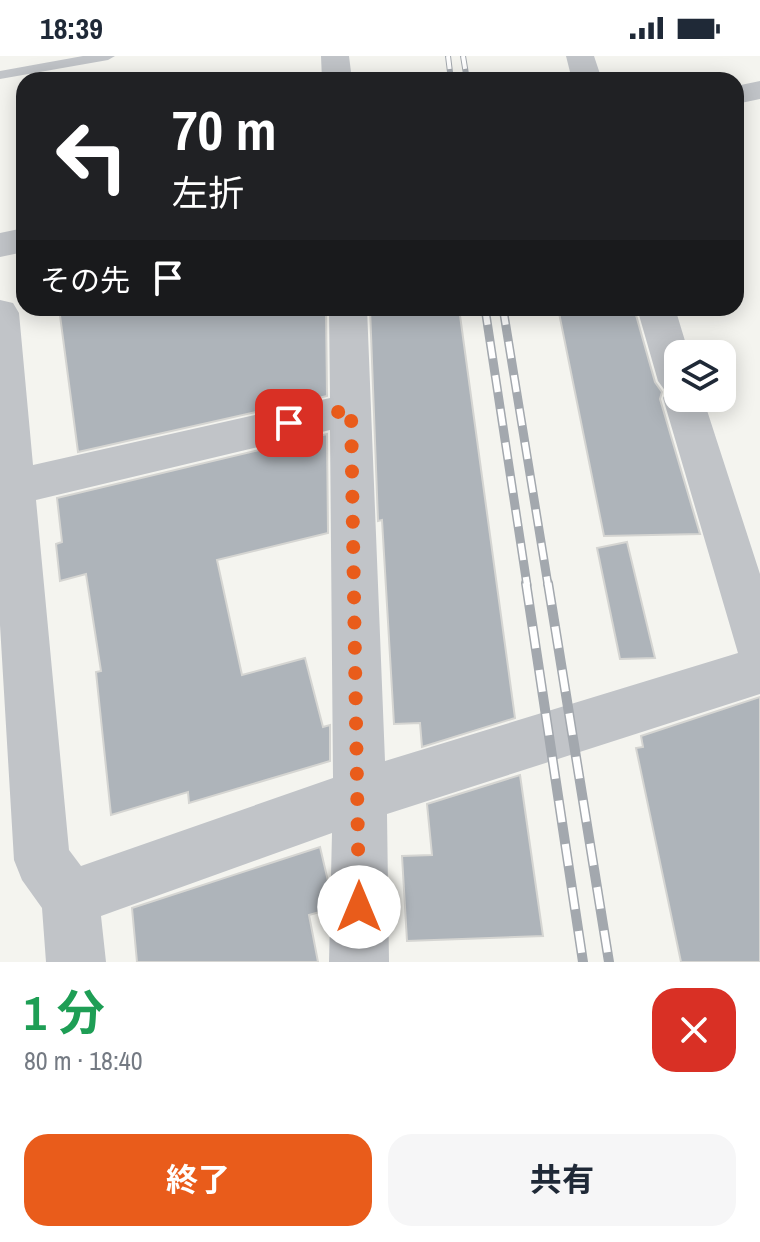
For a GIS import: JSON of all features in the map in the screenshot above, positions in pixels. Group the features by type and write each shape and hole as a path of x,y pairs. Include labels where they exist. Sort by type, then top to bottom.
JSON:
{"street":[{"path":"0,313 42,860 70,898 76,962"},
{"path":"348,316 360,796 359,962"},
{"path":"658,316 666,340"},
{"path":"13,488 351,409"},
{"path":"687,412 760,649"},
{"path":"70,898 360,796 760,670"}],"lane":[{"path":"17,72 108,56"}],"building":[{"path":"60,316 326,316 327,396 78,452"},
{"path":"370,316 460,316 515,718 422,747 420,723 394,724 382,520 378,521"},
{"path":"560,316 636,316 655,382 662,392 660,399 700,534 604,536"},
{"path":"327,434 328,533 217,560 242,675 305,658 323,727 330,725 330,761 189,803 188,792 111,815 96,672 101,671 86,574 60,581 56,544 62,542 57,498"},
{"path":"627,542 655,658 620,659 597,548"},
{"path":"760,697 760,962 681,962 636,748 643,747 641,736"},
{"path":"520,775 543,936 407,941 402,856 432,855 427,804"},
{"path":"320,847 328,881 327,910 309,915 318,962 137,962 132,908"}],"railway":[{"path":"448,56 450,72"},
{"path":"463,56 466,72"},
{"path":"486,316 527,585"},
{"path":"504,316 548,585"},
{"path":"526,583 583,962"},
{"path":"548,583 609,962"}],"route":[{"path":"289,423 351,409 360,796 359,907"}]}
